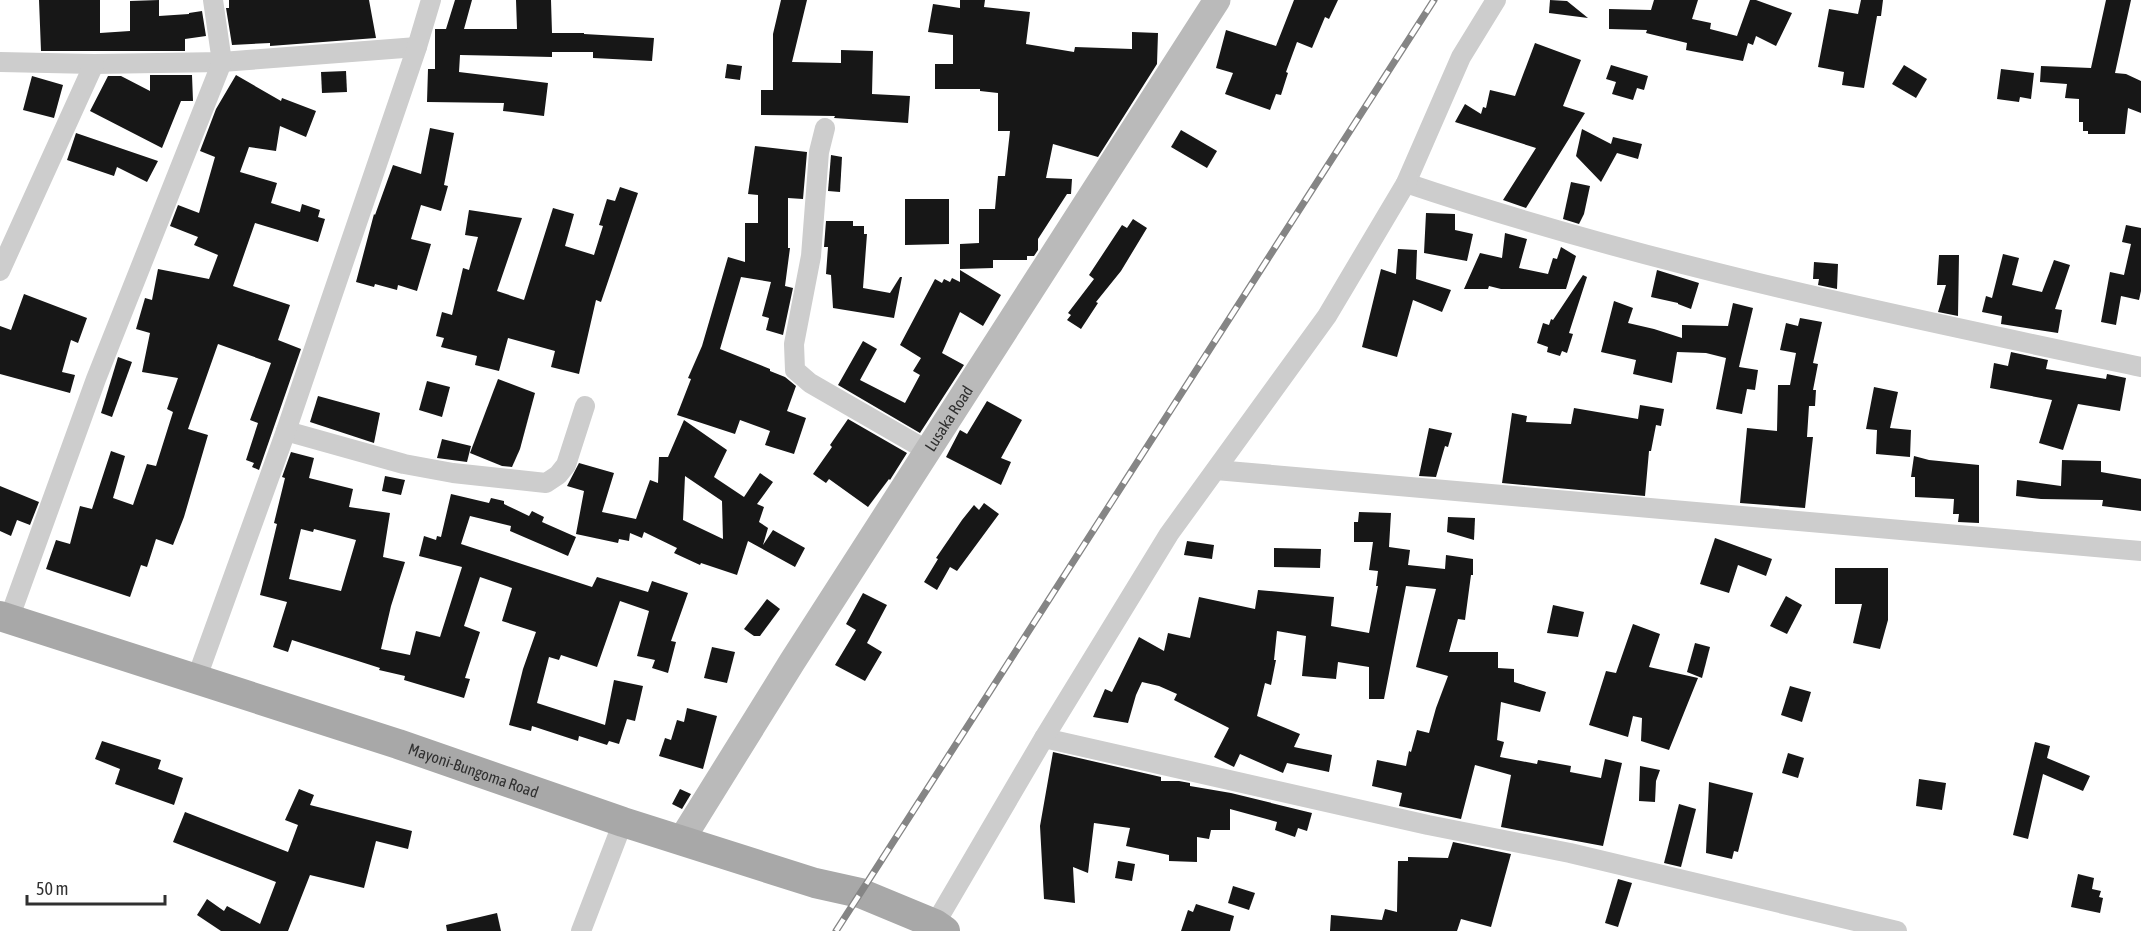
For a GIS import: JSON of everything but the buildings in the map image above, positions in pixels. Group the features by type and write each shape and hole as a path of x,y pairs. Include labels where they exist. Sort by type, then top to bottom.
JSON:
{"main road":[{"name":"Mayoni-Bungoma Road","path":"5,617 398,744 623,822 816,883 860,893 940,928"}],"street":[{"path":"5,617 96,379 222,62 213,0"},
{"path":"196,680 286,431 417,47 430,0"},
{"name":"Lusaka Road","path":"682,839 792,662 1217,0"},
{"path":"940,928 1044,738 1170,534 1327,316 1406,183 1461,57 1496,0"},
{"path":"0,62 94,64 222,62 417,47"},
{"path":"0,271 94,64"},
{"path":"825,128 819,152 811,256 794,344 795,370 810,383 928,451"},
{"path":"1406,183 1495,213 1566,233 1782,288 1896,315 2141,367"},
{"path":"286,431 404,464 453,473 546,483 558,475 566,465 585,406"},
{"path":"1216,470 2141,551"},
{"path":"1044,738 1428,825 1570,853 1897,931"},
{"path":"581,931 623,822"}],"railway":[{"path":"836,931 1434,0"}]}
